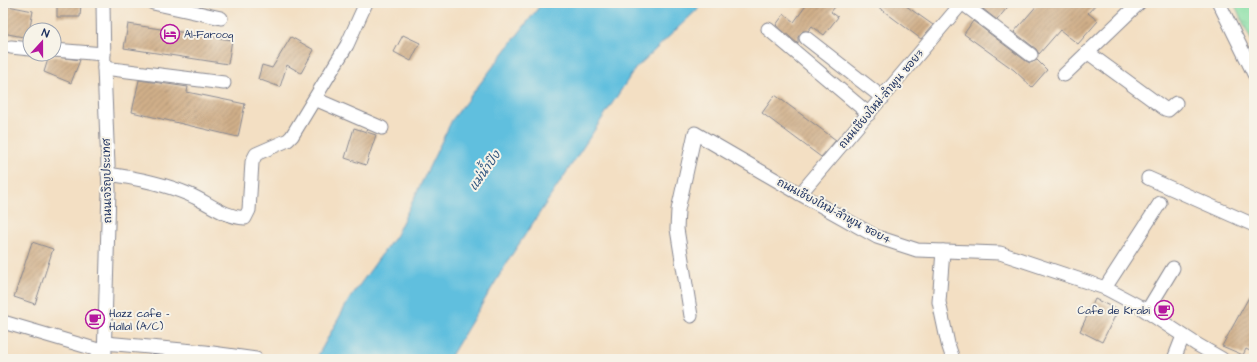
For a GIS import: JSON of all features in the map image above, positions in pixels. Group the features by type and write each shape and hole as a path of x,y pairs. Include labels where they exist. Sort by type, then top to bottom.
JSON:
{"street":[{"name":"ถนนเจริญประเทศ","path":"103,3 108,174 105,351"},
{"path":"153,3 220,18"},
{"path":"108,174 150,180 189,195 233,217 244,218 249,210 252,162 256,154 288,140 315,99 347,45 366,3"},
{"path":"962,3 1031,55"},
{"name":"ถนนเชียงใหม่-ลำพูน ซอย3","path":"800,194 870,114 962,3"},
{"path":"1064,75 1139,3"},
{"path":"1219,3 1254,74"},
{"path":"768,29 870,114"},
{"path":"806,38 883,98"},
{"path":"11,47 22,48"},
{"path":"62,51 104,54"},
{"path":"1087,52 1165,109 1168,110 1176,103"},
{"path":"104,68 224,82"},
{"path":"315,99 382,128"},
{"name":"ถนนเชียงใหม่-ลำพูน ซอย4","path":"691,316 677,229 678,210 695,133 877,237 897,245 917,250 1000,253 1105,288 1147,311 1183,336 1222,359"},
{"path":"1148,178 1254,225"},
{"path":"1105,288 1160,203"},
{"path":"943,252 939,302 948,344 953,359"},
{"path":"1147,311 1173,268"},
{"path":"3,322 105,351 205,352 256,359"},
{"path":"1174,359 1183,336"}],"green space":[{"path":"1234,3 1254,3 1254,46"}],"water":[{"name":"แม่น้ำปิง","path":"542,3 704,3 635,69 511,256 449,359 316,359 350,298 396,235 452,120"}],"building":[{"path":"57,3 81,3 80,17 57,17"},
{"path":"808,3 838,3 831,12 838,17 824,35 812,26 808,31 803,31 798,37 798,44 776,25 784,14 794,22"},
{"path":"873,3 902,3 933,25 921,39"},
{"path":"987,3 1011,3 997,20 983,9"},
{"path":"1039,3 1097,3 1088,13 1098,21 1078,44 1060,30 1039,54 1036,49 1014,32"},
{"path":"3,5 33,11 31,22 22,22 22,37 3,33"},
{"path":"973,21 1026,61 1030,63 1037,60 1047,70 1032,87 1014,70 964,34"},
{"path":"128,24 232,40 228,64 124,48"},
{"path":"403,35 420,43 411,61 394,52"},
{"path":"291,37 314,50 301,73 287,65 280,87 258,79 262,65 272,68"},
{"path":"62,58 80,60 71,83 44,72 47,62 62,62"},
{"path":"139,80 188,87 187,92 245,104 238,137 132,112"},
{"path":"775,95 836,140 821,157 762,113"},
{"path":"354,128 376,135 366,165 345,158"},
{"path":"32,242 53,249 35,304 14,297"},
{"path":"1254,288 1254,353 1246,349 1243,355 1222,346"},
{"path":"1095,299 1118,310 1102,342 1080,331"}],"place":[{"name":"Al-Farooq","path":"170,34"},
{"name":"Cafe de Krabi","path":"1164,310"},
{"name":"Hazz cafe - Hallal (A/C)","path":"95,319"}]}
